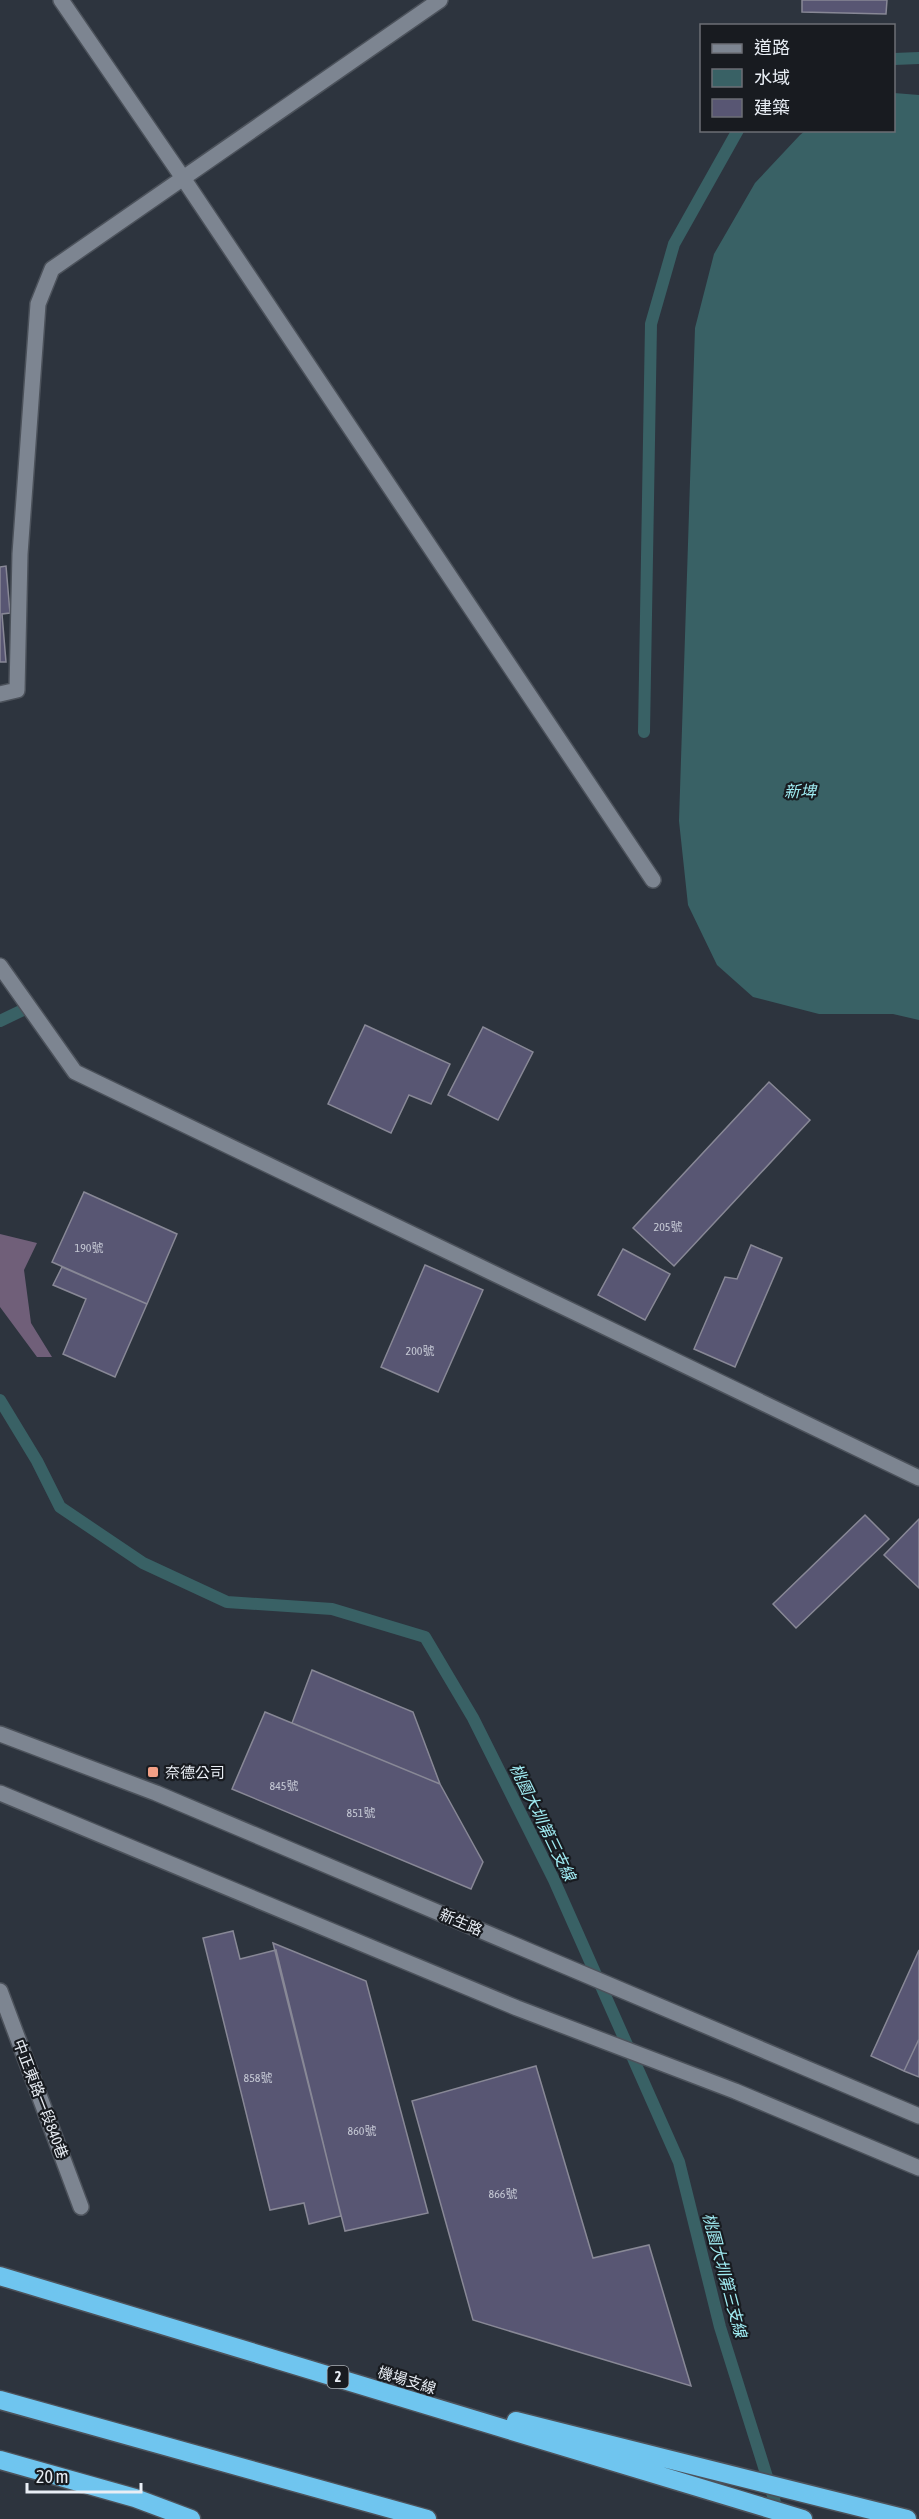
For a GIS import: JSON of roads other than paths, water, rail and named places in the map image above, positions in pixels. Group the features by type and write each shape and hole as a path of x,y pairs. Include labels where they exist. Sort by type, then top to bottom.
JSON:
{"highway":[{"name":"機場支線","path":"0,2276 803,2519"},
{"path":"310,2369 907,2519"},
{"path":"0,2400 427,2519"},
{"path":"0,2460 135,2498 190,2519"}],"main road":[{"path":"61,0 183,178 653,880"},
{"path":"0,694 17,690 20,554 39,304 52,269 440,0"},
{"path":"0,966 75,1072 919,1478"},
{"name":"新生路","path":"0,1734 156,1793 919,2116"},
{"path":"0,1793 517,2008 735,2091 919,2168"},
{"name":"中正東路一段840巷","path":"0,1991 81,2207"}],"water":[{"name":"新埤","path":"895,93 919,95 919,1020 893,1014 819,1014 753,997 717,965 688,905 679,821 695,328 714,254 755,183 804,132 895,132"}],"waterway":[{"path":"895,59 919,58"},
{"path":"644,732 651,324 674,244 737,132"},
{"path":"0,1021 23,1010"},
{"name":"桃園大圳第三支線","path":"0,1400 37,1461 60,1507 143,1563 227,1602 332,1609 425,1637 473,1718 554,1880 679,2162 720,2327 779,2515"}],"place":[{"name":"奈德公司","path":"153,1772"}]}
